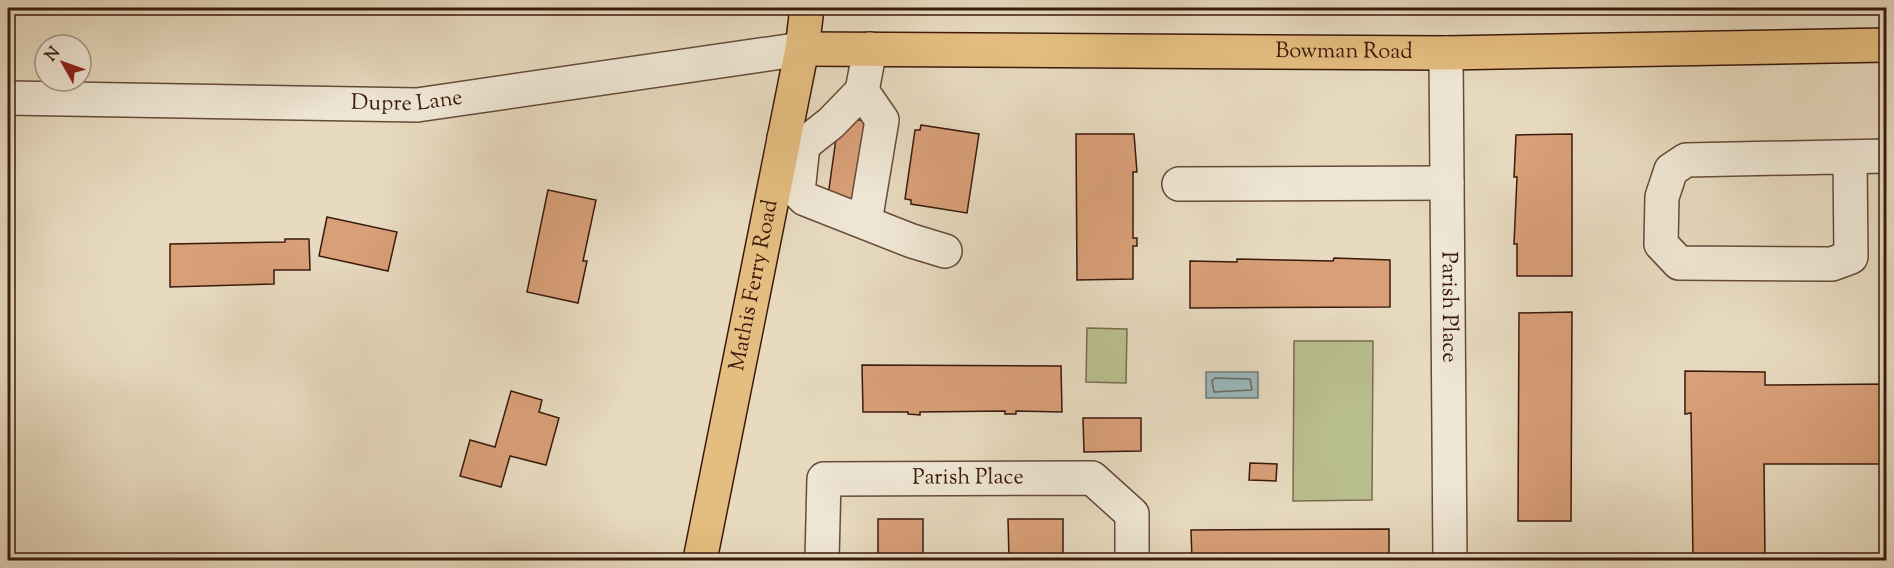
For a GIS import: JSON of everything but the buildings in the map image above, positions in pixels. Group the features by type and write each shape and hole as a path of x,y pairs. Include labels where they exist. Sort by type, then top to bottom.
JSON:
{"main road":[{"name":"Mathis Ferry Road","path":"700,561 794,141 807,8"},
{"name":"Bowman Road","path":"802,49 1446,53 1887,45"}],"street":[{"name":"Dupre Lane","path":"8,98 417,105 802,49"},
{"path":"870,49 862,91 831,123 794,141 798,192 806,199 912,241 945,251"},
{"name":"Parish Place","path":"1446,53 1450,561"},
{"path":"862,91 882,120 865,222"},
{"path":"1850,157 1851,257 1832,264 1679,263 1661,244 1662,197 1671,170 1686,160 1887,156"},
{"path":"1179,184 1447,183"},
{"name":"Parish Place","path":"822,561 824,479 1092,478 1132,514 1132,561"}],"green space":[{"path":"1087,328 1127,329 1126,383 1086,382"},
{"path":"1294,341 1373,341 1372,500 1293,501"}],"water":[{"path":"1206,372 1258,372 1258,398 1206,398"}]}
